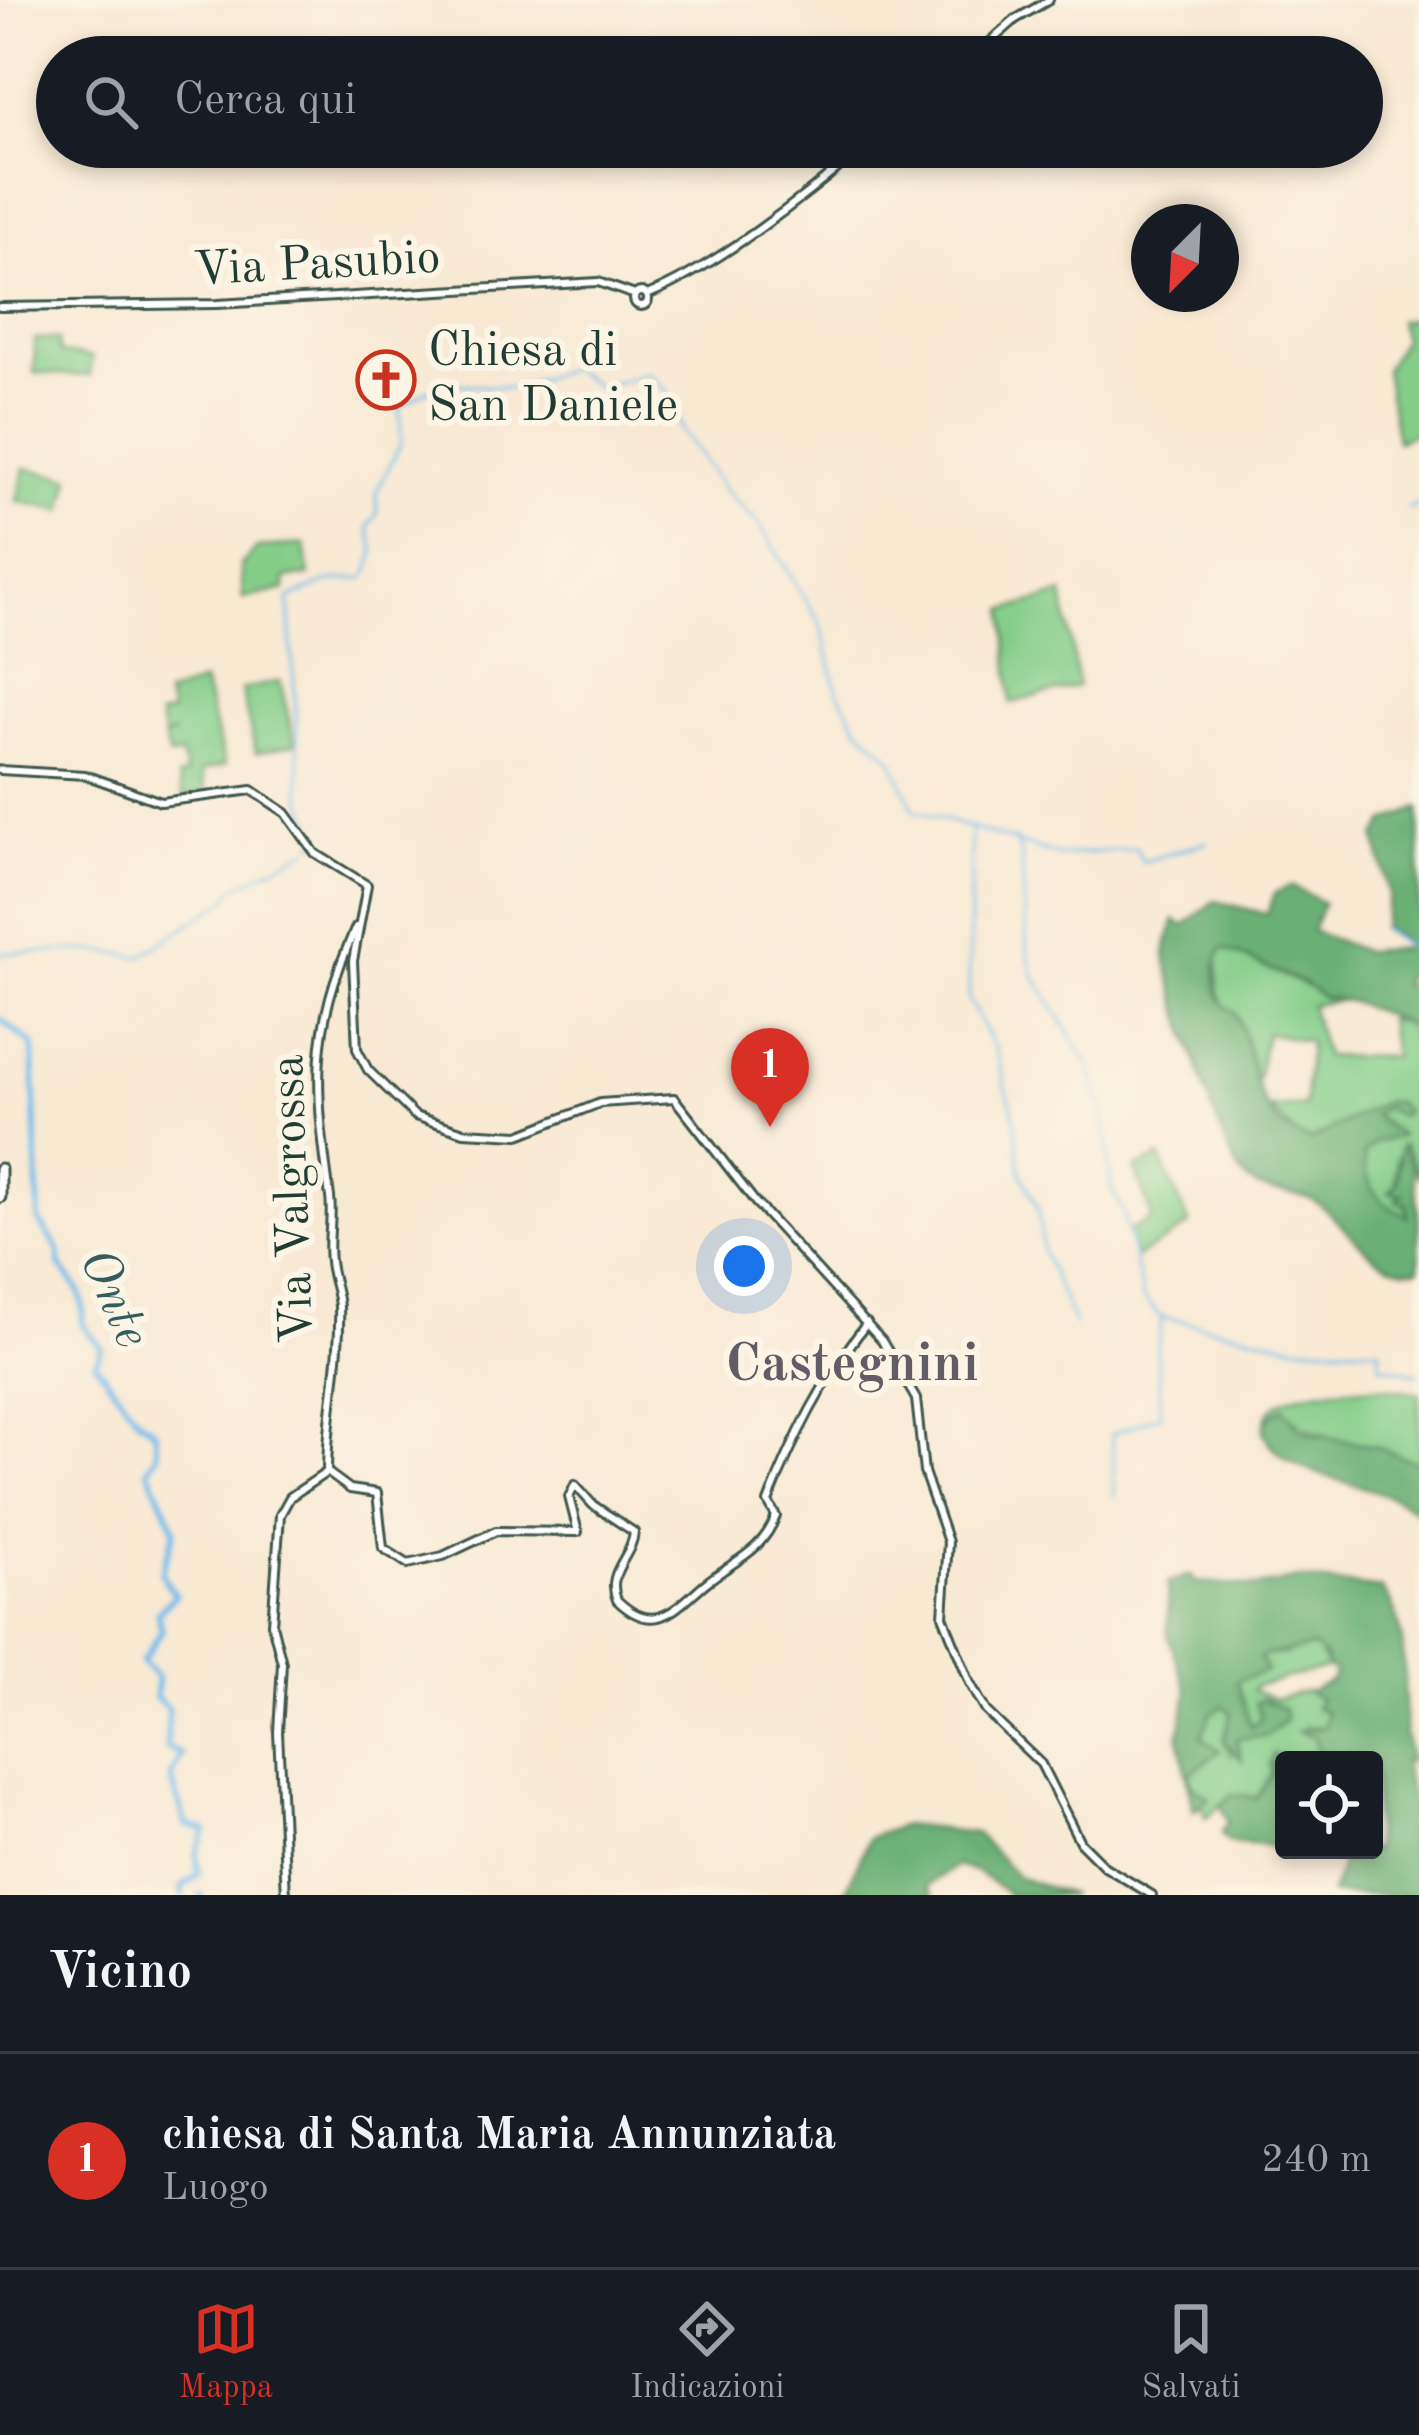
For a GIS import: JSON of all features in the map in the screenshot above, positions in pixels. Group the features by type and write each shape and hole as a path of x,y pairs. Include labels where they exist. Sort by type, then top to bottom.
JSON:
{"main road":[{"path":"0,1169 0,1197"}],"street":[{"path":"997,36 1049,0"},
{"name":"Via Pasubio","path":"0,308 218,304 598,282 635,295 642,305 647,295 815,188 838,168"},
{"path":"0,770 85,775 161,802 252,790 286,814 315,853 363,879 369,893 353,961 357,1049 368,1070 425,1123 464,1132 519,1135 599,1103 674,1098 756,1203 867,1323 916,1400 924,1472 948,1543 943,1616 970,1682 986,1711 1041,1764 1080,1842 1105,1867 1152,1895"},
{"name":"Via Valgrossa","path":"327,1472 327,1417 339,1306 329,1260 331,1201 321,1144 317,1048 338,968 362,915"},
{"path":"286,1895 278,1732 283,1679 272,1624 280,1515 290,1497 327,1472 350,1489 377,1492 383,1548 408,1564 443,1556 496,1531 578,1532 569,1497 575,1485 592,1505 634,1532 631,1549 617,1569 616,1600 640,1614 672,1613 760,1547 775,1521 768,1502 791,1441 828,1372 867,1323"}],"green space":[{"path":"1419,317 1419,431 1397,441 1385,370 1403,339 1398,321"},
{"path":"35,339 58,339 60,353 92,357 90,376 34,373"},
{"path":"25,468 71,478 63,511 17,501"},
{"path":"305,544 309,576 285,578 285,589 243,599 241,565 257,548"},
{"path":"1063,594 1078,686 1011,703 1005,610"},
{"path":"280,681 295,744 256,753 241,690"},
{"path":"203,682 225,765 201,771 206,792 183,797 178,777 186,775 181,755 169,757 164,738 176,733 164,736 159,716 171,713 166,695"},
{"path":"1419,808 1419,975 1407,975 1403,983 1419,994 1419,1029 1353,1002 1322,997 1304,983 1223,948 1216,975 1220,997 1235,1012 1243,1032 1266,1105 1291,1132 1311,1140 1384,1102 1396,1102 1405,1111 1401,1116 1384,1108 1373,1115 1401,1136 1376,1142 1364,1153 1375,1192 1408,1216 1407,1204 1397,1201 1403,1194 1389,1192 1397,1184 1401,1145 1407,1154 1417,1200 1419,1269 1404,1269 1366,1250 1314,1201 1256,1186 1237,1167 1200,1074 1166,952 1175,920 1184,926 1215,901 1267,914 1275,893 1291,886 1323,903 1312,931 1363,951 1405,948 1402,940 1382,928 1389,895 1376,837 1386,822"},
{"path":"1223,948 1338,1001 1310,1005 1325,1056 1394,1057 1387,1019 1406,1024 1419,1060 1419,1178 1405,1145 1397,1159 1395,1195 1403,1194 1408,1216 1381,1200 1365,1164 1364,1153 1376,1142 1401,1136 1373,1115 1384,1108 1393,1112 1396,1102 1384,1102 1311,1140 1298,1137 1270,1108 1305,1106 1309,1041 1266,1033 1256,1089 1218,989 1218,953"},
{"path":"1160,1157 1190,1225 1135,1258 1128,1232 1152,1218 1135,1169"},
{"path":"1381,1387 1419,1393 1419,1463 1331,1437 1295,1419 1267,1419 1277,1404 1309,1392"},
{"path":"1284,1407 1299,1428 1312,1434 1378,1447 1419,1463 1419,1513 1401,1501 1312,1471 1275,1449 1263,1432 1266,1419"},
{"path":"1190,1575 1195,1582 1257,1587 1299,1579 1382,1589 1393,1608 1403,1650 1410,1761 1403,1761 1412,1802 1408,1836 1419,1895 1331,1894 1341,1865 1337,1859 1383,1859 1383,1751 1317,1751 1314,1737 1297,1731 1323,1727 1327,1712 1315,1707 1320,1699 1308,1692 1332,1680 1334,1670 1327,1668 1325,1657 1314,1647 1265,1655 1260,1659 1267,1671 1237,1681 1251,1727 1261,1717 1256,1703 1261,1699 1283,1708 1286,1717 1268,1735 1237,1739 1242,1759 1224,1741 1231,1712 1223,1706 1210,1714 1202,1738 1220,1751 1189,1774 1194,1787 1209,1798 1194,1811 1179,1736 1188,1692 1168,1636 1168,1583"},
{"path":"1295,1647 1318,1649 1327,1668 1255,1686 1253,1691 1276,1699 1309,1690 1320,1699 1317,1708 1327,1713 1323,1727 1305,1726 1303,1733 1314,1736 1317,1751 1275,1751 1272,1774 1257,1798 1233,1794 1206,1818 1189,1774 1204,1760 1206,1741 1201,1733 1210,1714 1223,1706 1231,1712 1224,1741 1231,1754 1237,1739 1267,1735 1285,1721 1283,1708 1264,1699 1256,1703 1261,1717 1251,1727 1237,1681 1265,1655 1286,1654"},
{"path":"1273,1754 1274,1846 1229,1842 1221,1833 1228,1822 1221,1805 1233,1794 1257,1798 1272,1774"},
{"path":"903,1825 975,1833 1019,1878 1071,1895 1010,1895 975,1871 956,1866 927,1886 933,1895 844,1895 869,1838"}],"waterway":[{"path":"368,574 375,551 369,527 377,514 377,491 401,443 400,407 440,383 516,388 567,369"},
{"path":"572,370 599,387 649,373 669,394"},
{"path":"672,397 683,434"},
{"path":"686,436 725,491 759,524 821,624 837,690 858,727 892,759 914,810"},
{"path":"1408,509 1419,505"},
{"path":"290,598 330,581 365,578"},
{"path":"289,601 301,795 317,837 314,845"},
{"path":"917,811 1060,856 1136,848 1142,862 1207,842"},
{"path":"971,826 969,1000 996,1051 1015,1119 1020,1169 1038,1208 1043,1253 1074,1323"},
{"path":"1014,839 1021,854 1027,949 1034,975 1089,1065 1105,1120 1111,1187 1123,1212 1143,1298 1162,1319 1157,1351 1161,1414 1112,1434 1115,1497"},
{"path":"0,953 88,951 140,957 227,899 234,888 307,850"},
{"path":"1380,929 1419,953"},
{"name":"Onte","path":"0,1019 33,1045 39,1221 78,1291 82,1323 102,1349 95,1363 138,1419 155,1431 157,1454 148,1469 175,1530 161,1574 175,1595 157,1613 162,1630 142,1662 157,1677 156,1697 169,1710 166,1748 182,1754 171,1778 186,1825 206,1830 196,1854 199,1874 182,1887 183,1895"},
{"path":"1162,1317 1297,1345 1380,1349 1380,1365 1419,1374"}],"place":[{"name":"Chiesa di San Daniele","path":"386,380"},
{"name":"chiesa di Santa Maria Annunziata","path":"770,1127"}],"district":[{"name":"Castegnini","path":"852,1366"}]}
